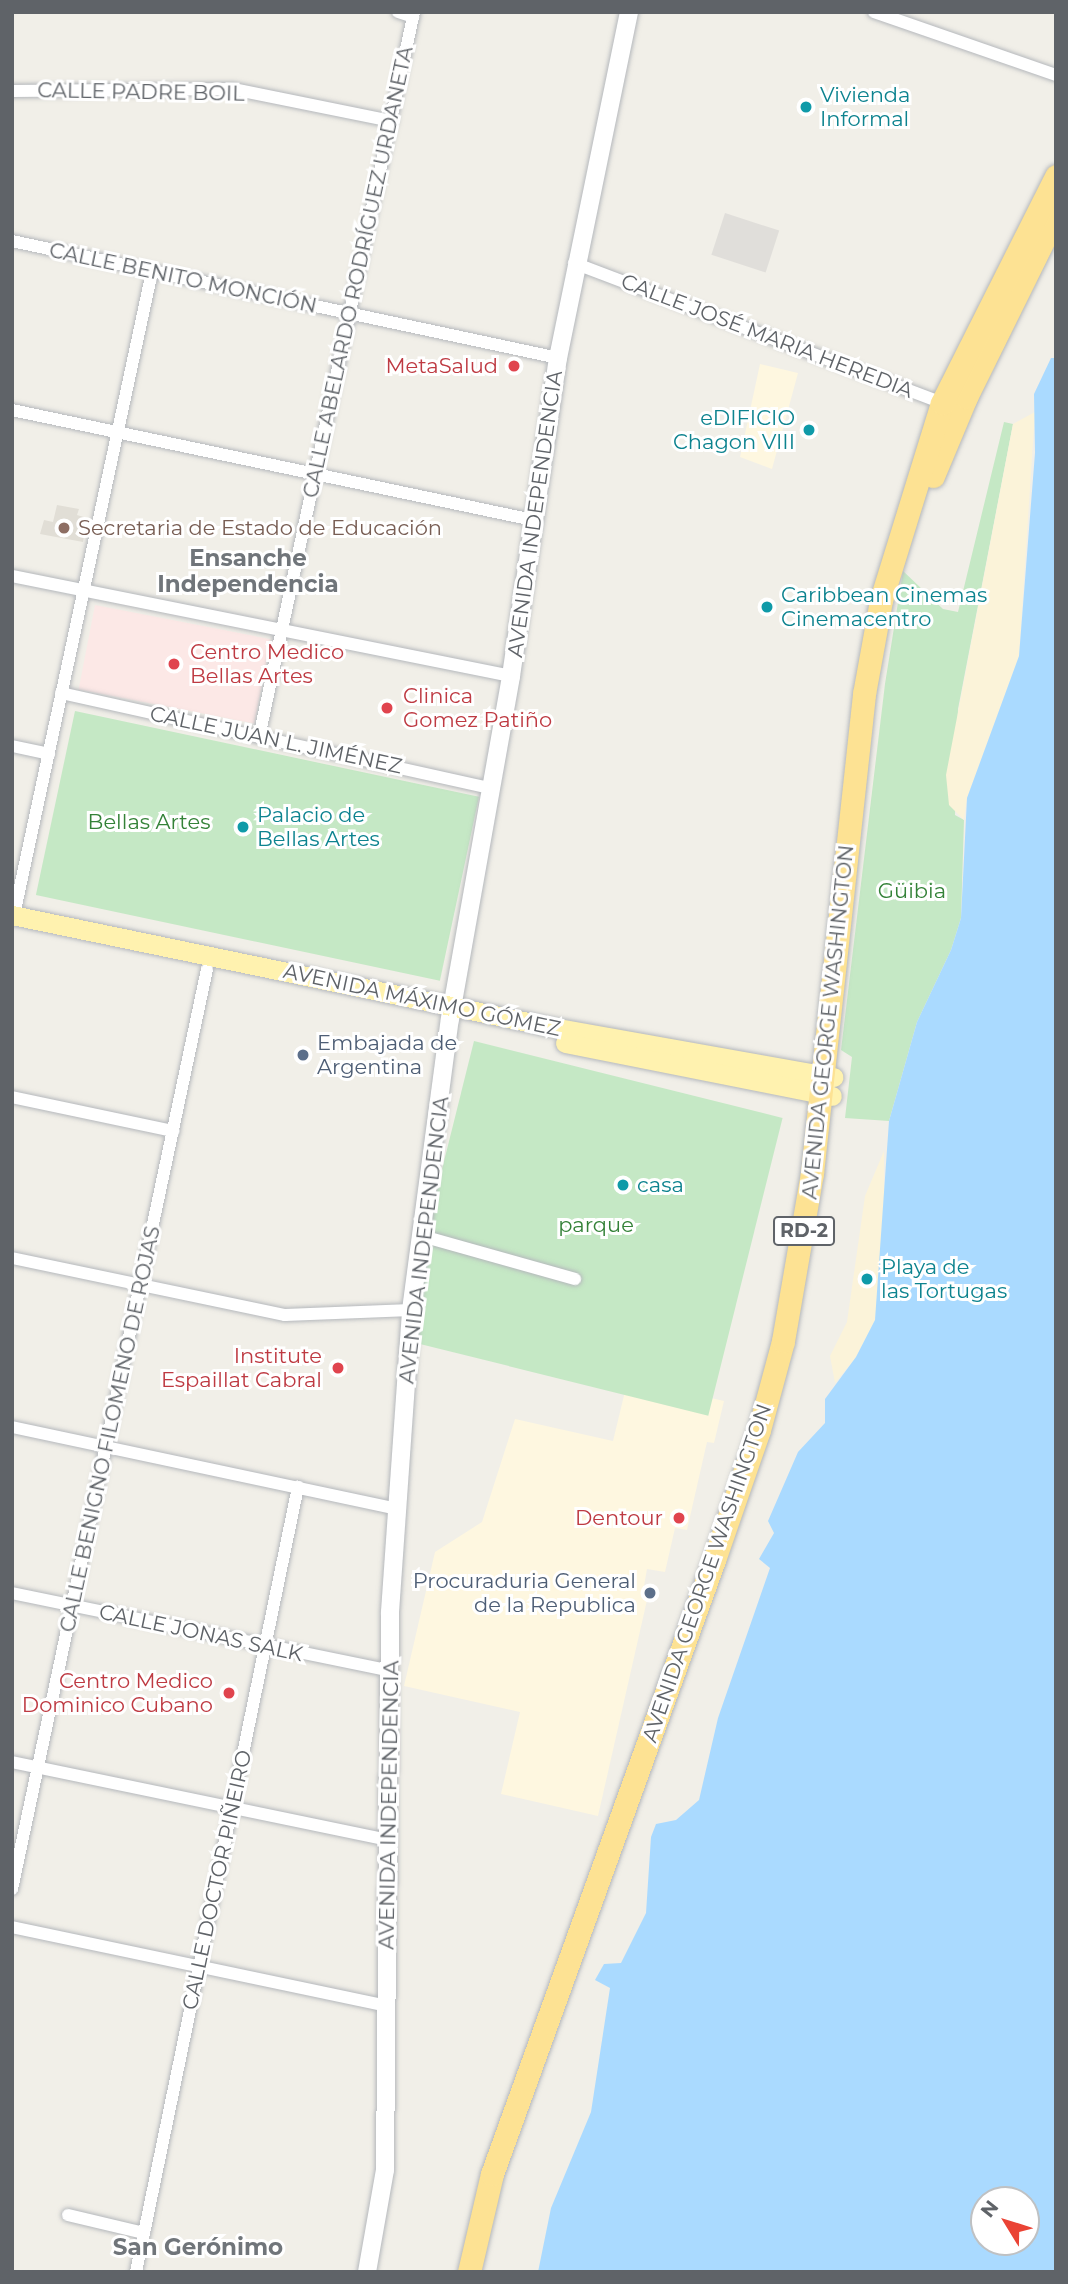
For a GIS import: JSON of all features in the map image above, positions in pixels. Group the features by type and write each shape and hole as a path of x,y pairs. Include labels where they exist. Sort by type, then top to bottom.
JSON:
{"highway":[{"name":"AVENIDA GEORGE WASHINGTON","path":"481,2272 496,2204 545,2060 785,1388 812,1262 864,694 881,600 951,407 1056,176"},
{"name":"AVENIDA GEORGE WASHINGTON","path":"951,407 1056,215"},
{"name":"AVENIDA GEORGE WASHINGTON","path":"469,2272 492,2174 759,1430 798,1263 828,1086"}],"main road":[{"name":"AVENIDA INDEPENDENCIA","path":"367,2272 385,2170 390,1612 411,1310 451,1013 511,676 558,358 574,263 629,12"},
{"name":"AVENIDA MÁXIMO GÓMEZ","path":"13,920 207,969 828,1086"},
{"name":"AVENIDA MÁXIMO GÓMEZ","path":"13,920 451,1013"}],"street":[{"path":"398,12 413,14"},
{"path":"874,12 1056,75"},
{"name":"CALLE ABELARDO RODRÍGUEZ URDANETA","path":"259,737 413,14"},
{"name":"CALLE PADRE BOIL","path":"12,91 233,89 392,121"},
{"name":"CALLE BENITO MONCIÓN","path":"12,241 558,358"},
{"name":"CALLE JOSÉ MARIA HEREDIA","path":"574,263 951,407"},
{"path":"13,920 152,272"},
{"path":"12,410 533,520"},
{"path":"12,576 280,632 511,676"},
{"name":"CALLE JUAN L. JIMÉNEZ","path":"61,693 491,788"},
{"path":"12,746 48,754"},
{"name":"CALLE BENIGNO FILOMENO DE ROJAS","path":"12,1889 207,969"},
{"path":"12,1097 173,1131"},
{"path":"422,1237 575,1279"},
{"path":"12,1258 285,1315 411,1310"},
{"path":"12,1427 398,1509"},
{"name":"CALLE DOCTOR PIÑEIRO","path":"136,2272 298,1488"},
{"name":"CALLE JONAS SALK","path":"12,1593 391,1671"},
{"path":"12,1762 389,1840"},
{"path":"12,1927 387,2006"},
{"path":"68,2215 144,2233"}],"shaded area":[{"path":"725,213 779,231 766,272 711,255"},
{"path":"760,364 798,373 772,469 740,457"},
{"name":"Secretaria de Estado de Educación","path":"57,505 79,509 77,515 87,518 83,542 40,534 44,520 53,522"},
{"name":"Centro Medico Bellas Artes","path":"95,605 271,639 254,724 79,689"},
{"path":"628,1379 724,1401 714,1443 707,1442 687,1530 675,1528 665,1572 647,1569 644,1586 650,1587 598,1816 501,1794 520,1712 404,1686 435,1552 482,1522 515,1419 613,1441"}],"green space":[{"name":"Güibia","path":"1004,422 1013,424 958,709 955,815 964,820 961,918 951,950 917,1022 889,1121 845,1118 852,1057 841,1050 885,684 903,571 943,609 958,612"},
{"name":"Bellas Artes","path":"75,711 479,797 440,981 36,895"},
{"name":"parque","path":"474,1041 783,1118 708,1416 400,1339"}],"sand":[{"path":"1035,412 1019,656 967,798 964,820 949,805 946,775 1013,424"},
{"name":"Playa de las Tortugas","path":"884,1151 884,1225 875,1320 856,1357 835,1383 830,1356 847,1322 865,1196"}],"water":[{"path":"1051,358 1056,358 1056,2272 538,2272 551,2208 591,2112 610,1988 595,1980 604,1964 621,1963 646,1913 651,1837 656,1824 676,1820 699,1800 718,1718 770,1568 759,1559 774,1533 768,1521 798,1452 825,1423 825,1399 856,1357 875,1320 889,1121 917,1022 951,950 961,918 967,798 1019,656 1035,453 1034,394"}],"place":[{"name":"Vivienda Informal","path":"806,107"},
{"name":"MetaSalud","path":"514,366"},
{"name":"eDIFICIO Chagon VIII","path":"809,430"},
{"name":"Secretaria de Estado de Educación","path":"64,528"},
{"name":"Caribbean Cinemas Cinemacentro","path":"767,607"},
{"name":"Centro Medico Bellas Artes","path":"174,664"},
{"name":"Clinica Gomez Patiño","path":"387,708"},
{"name":"Palacio de Bellas Artes","path":"243,827"},
{"name":"Embajada de Argentina","path":"303,1055"},
{"name":"casa","path":"623,1185"},
{"name":"Playa de las Tortugas","path":"867,1279"},
{"name":"Institute Espaillat Cabral","path":"338,1368"},
{"name":"Dentour","path":"679,1518"},
{"name":"Procuraduria General de la Republica","path":"650,1593"},
{"name":"Centro Medico Dominico Cubano","path":"229,1693"}],"district":[{"name":"Ensanche Independencia","path":"248,571"},
{"name":"San Gerónimo","path":"198,2247"}]}
